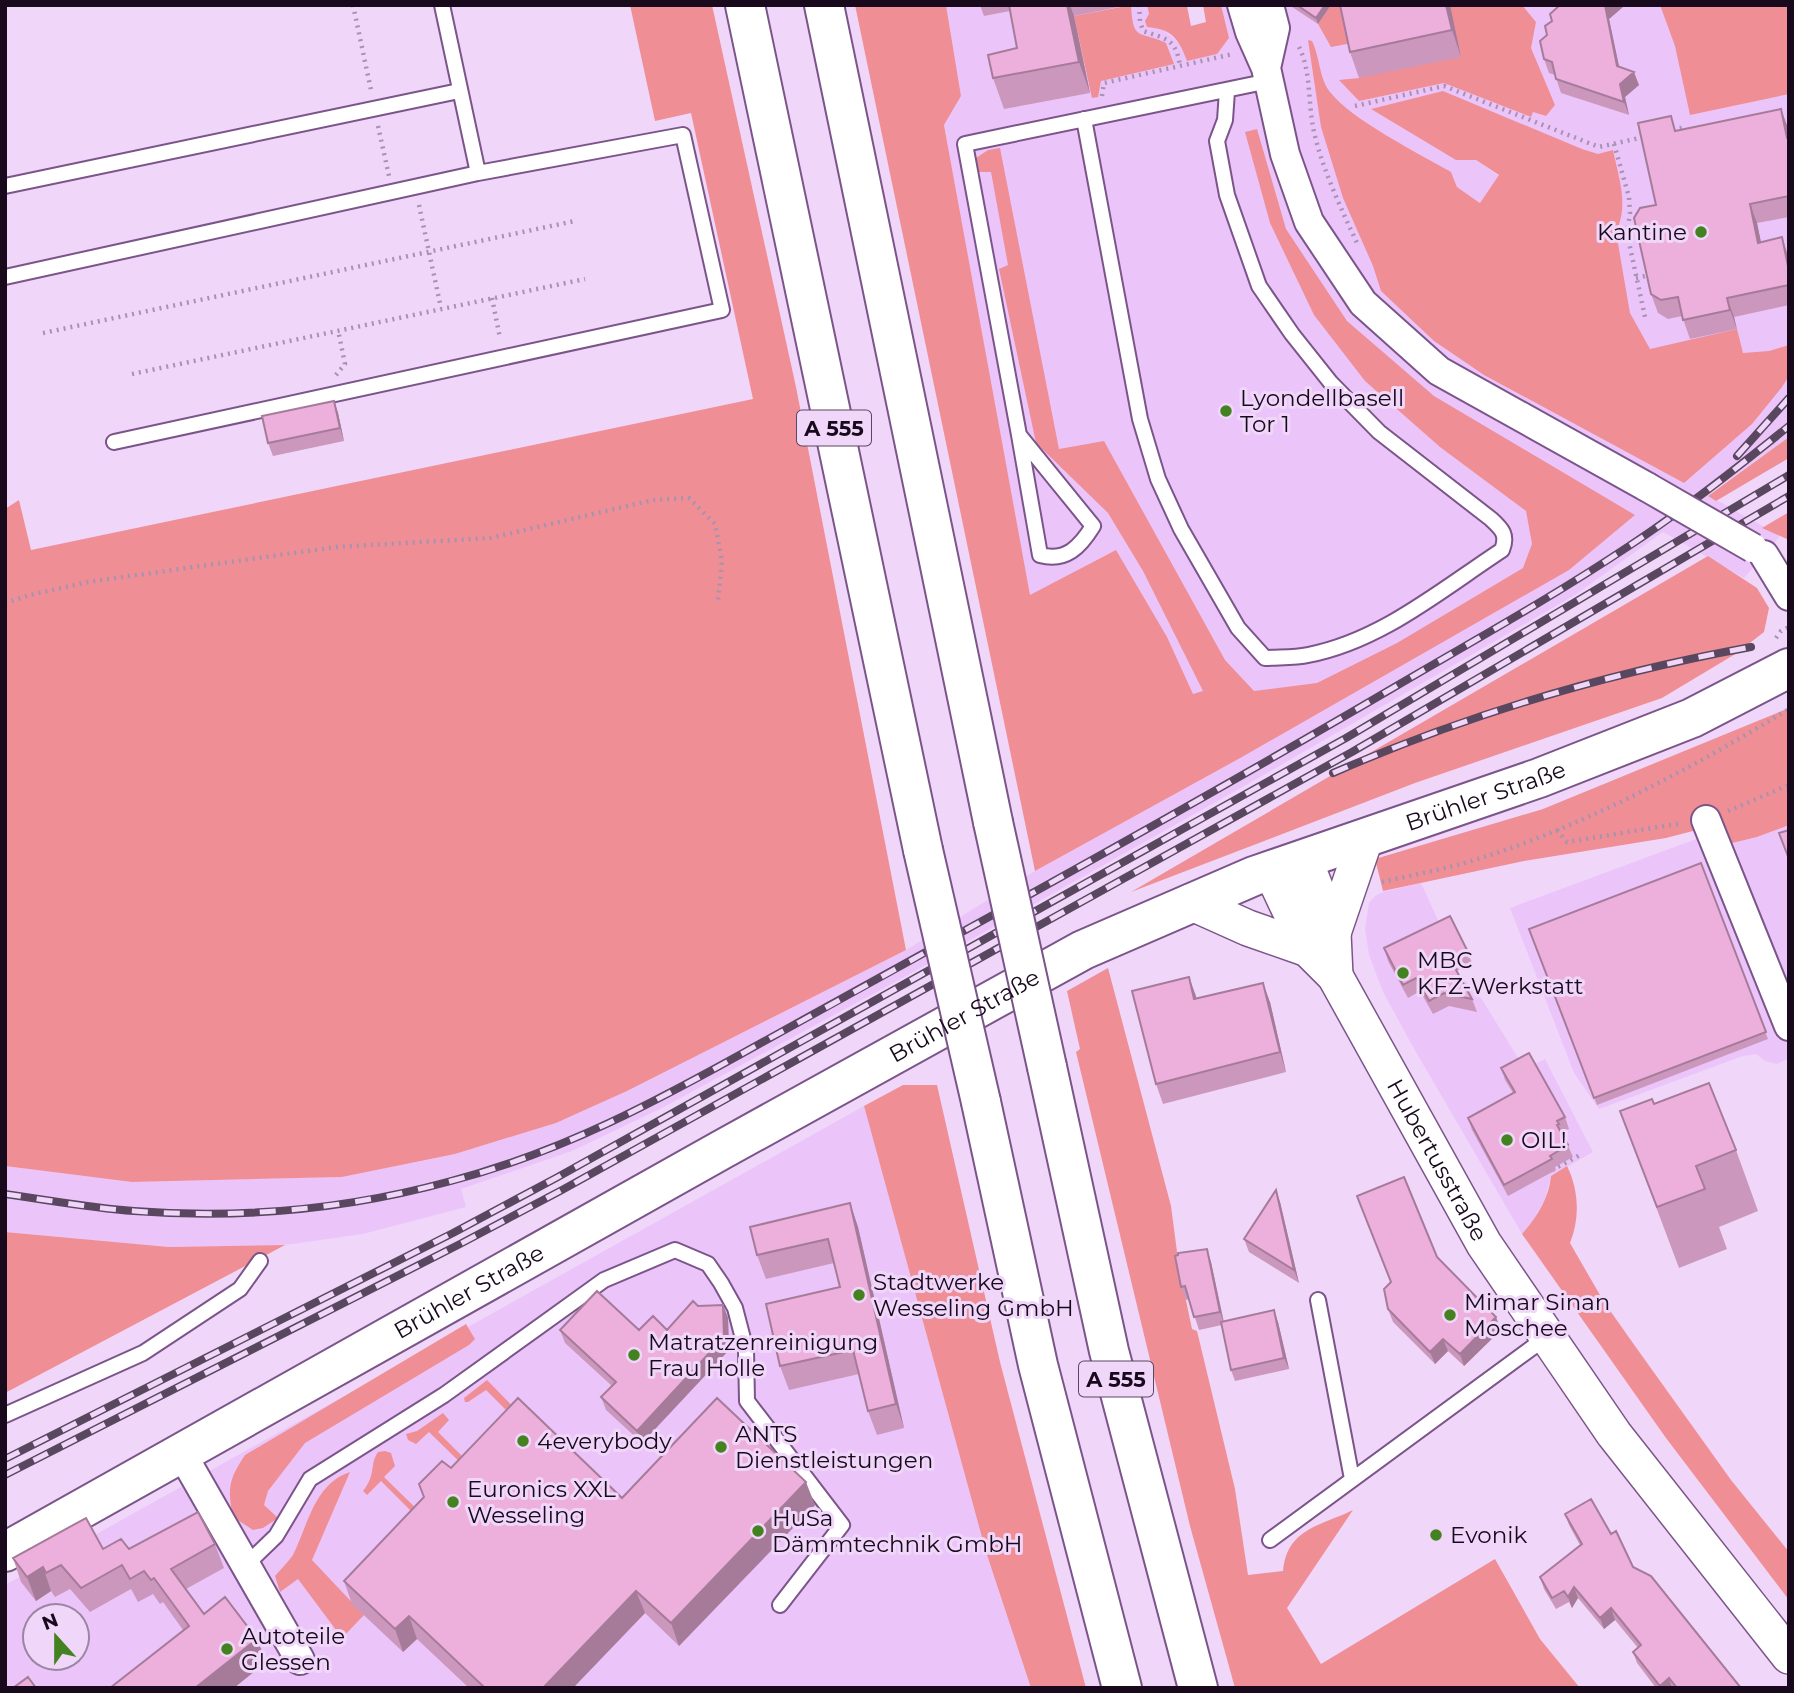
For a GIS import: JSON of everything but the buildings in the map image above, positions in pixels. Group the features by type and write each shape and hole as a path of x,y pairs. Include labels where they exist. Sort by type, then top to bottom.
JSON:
{"main road":[{"name":"A 555","path":"745,5 923,850 1038,1365 1122,1688"},
{"name":"A 555","path":"824,5 993,822 1109,1351 1198,1688"},
{"name":"Brühler Straße","path":"5,1552 1059,963 1190,902 1287,864 1539,778 1692,718 1789,668"}],"street":[{"path":"1242,5 1267,75 1285,154 1309,222 1363,303 1439,371 1768,555 1789,596"},
{"path":"1267,75 1275,28 1269,5"},
{"path":"1706,820 1789,1026"},
{"path":"1190,902 1248,928 1321,941 1365,839"},
{"name":"Hubertusstraße","path":"1287,864 1335,975 1484,1244 1614,1434 1789,1656"},
{"path":"182,1454 300,1660"}],"lane":[{"path":"442,5 478,173"},
{"path":"1019,435 1093,526 1084,540 1071,552 1054,559 1040,555 965,144 1227,91 1267,75"},
{"path":"5,186 459,91"},
{"path":"1084,119 1140,419 1158,479 1181,529 1238,628 1265,658 1307,655 1359,640 1415,609 1502,550 1505,541 1503,531 1491,519 1379,432 1331,383 1292,334 1259,286 1227,195 1217,141 1225,120 1227,91"},
{"path":"5,277 478,173 683,135 722,310 114,442"},
{"path":"245,1566 276,1536 310,1479 444,1395 604,1280 675,1250 708,1264 721,1283 735,1308 746,1350 747,1401 842,1525 780,1605"},
{"path":"5,1415 143,1353 240,1289 260,1261"},
{"path":"1318,1300 1352,1479"},
{"path":"1270,1540 1548,1338"}],"path":[{"path":"1139,5 1143,31 1169,39 1175,47 1180,66"},
{"path":"1293,36 1305,59 1313,130 1338,201 1364,256"},
{"path":"1101,101 1104,83 1237,53 1235,45"},
{"path":"1355,106 1444,86 1599,147 1650,136"},
{"path":"1661,133 1685,127 1687,138"},
{"path":"1614,145 1629,197 1627,233 1645,317"},
{"path":"416,187 441,308"},
{"path":"1630,213 1640,211"},
{"path":"43,333 575,221"},
{"path":"1636,278 1650,275"},
{"path":"132,374 585,279"},
{"path":"492,298 504,357"},
{"path":"332,395 330,384 345,364 338,330"},
{"path":"5,603 88,582 336,547 490,538 653,500 689,498 715,524 722,561 718,600"},
{"path":"1375,884 1461,864 1557,830 1635,796 1711,756 1789,709"},
{"path":"1557,830 1567,842 1706,820 1789,785"},
{"path":"1549,1172 1582,1154"}],"shaded area":[{"path":"630,5 712,5 796,387 906,950 627,1091 556,1123 455,1154 342,1177 132,1182 5,1166 5,509 19,500 31,550 753,399 691,113 655,121"},
{"path":"855,5 946,5 961,96 944,125 1030,595 1116,550 1167,637 1193,694 1203,691 1143,571 1108,513 1036,443 999,269 1008,265 991,172 973,172 976,158 988,150 1000,148 1059,449 1104,441 1225,660 1254,691 1317,683 1397,643 1523,568 1532,544 1526,511 1440,447 1365,381 1314,315 1270,223 1245,132 1257,129 1286,229 1347,321 1434,396 1635,515 1569,570 1242,757 1035,871"},
{"path":"946,5 1147,5 1149,14 1161,28 1180,43 1187,61 1221,5 1331,5 1318,25 1413,5 1789,5 1789,437 1708,495 1780,536 1744,578 1663,532 1575,595 1255,780 908,975 662,1108 572,1151 461,1189 466,1207 363,1234 285,1245 169,1247 5,1232 5,1166 132,1182 342,1177 455,1154 556,1123 627,1091 906,950 1035,871 1121,823 1029,595 944,125 961,96","holes":["1582,149 1467,261 1451,172 1457,187 1481,203 1499,176 1476,160 1456,160"]},
{"path":"1131,5 1136,30 1166,43 1174,64 1101,81 1098,97 1092,98 1074,16"},
{"path":"1147,5 1191,5 1187,6 1191,26 1206,22 1203,5 1221,5 1229,38 1217,54 1187,61 1173,36 1163,30 1147,27"},
{"path":"1331,5 1413,5 1352,43 1331,47 1318,24"},
{"path":"1450,5 1522,5 1536,22 1531,48 1555,105 1546,116 1533,112 1531,117 1444,83 1359,101 1339,80 1359,78"},
{"path":"1660,5 1789,5 1789,94 1690,115 1675,46"},
{"path":"1308,40 1312,41 1315,47 1326,86 1340,103 1386,135 1451,172 1457,187 1480,203 1499,175 1476,160 1456,160 1371,109 1443,91 1582,149 1598,154 1613,150 1622,202 1616,232 1630,313 1650,349 1737,329 1743,353 1769,351 1789,345 1789,376 1782,387 1752,424 1684,483 1484,375 1434,341 1381,291 1343,198 1321,127"},
{"path":"1789,437 1789,458 1716,501 1708,496"},
{"path":"1789,512 1789,540 1762,528"},
{"path":"1708,556 1757,588 1769,608 1764,632 1737,653 1662,698 1415,783 1131,892"},
{"path":"1789,708 1789,825 1724,845 1716,825 1666,838 1524,861 1383,891 1375,859 1543,809"},
{"path":"1789,825 1789,1005 1724,845"},
{"path":"1704,836 1775,1007 1789,1049 1788,1059 1777,1064 1765,1061 1756,1054 1743,1056 1599,1109 1574,1073 1510,908"},
{"path":"1421,883 1444,933 1454,929 1472,963 1456,972 1478,993 1525,1069 1545,1059 1593,1152 1551,1176 1545,1199 1522,1234 1413,1047 1383,992 1369,955 1365,929 1369,903 1383,892"},
{"path":"1108,968 1171,1206 1179,1267 1192,1329 1197,1331 1235,1489 1248,1575 1283,1571 1286,1557 1298,1537 1353,1510 1287,1608 1321,1664 1495,1559 1540,1639 1580,1688 1235,1688 1190,1526 1076,1052 1080,1049 1067,991"},
{"path":"903,1085 937,1085 1000,1362 1086,1688 1031,1688 986,1552 864,1106"},
{"path":"864,1106 986,1552 1031,1688 5,1688 5,1585"},
{"path":"1567,1166 1577,1204 1570,1243 1604,1302 1635,1346 1731,1480 1789,1552 1789,1600 1666,1438 1522,1234 1541,1207 1551,1176"},
{"path":"5,1232 169,1247 285,1245 5,1393"},
{"path":"466,1324 475,1339 469,1345 305,1443 268,1491 264,1505 278,1518 263,1528 253,1530 233,1517 231,1484 245,1455"},
{"path":"487,1380 526,1420 521,1425 486,1390 465,1402 464,1398"},
{"path":"443,1413 449,1420 438,1432 478,1472 474,1476 429,1432 416,1444 408,1440 406,1434 417,1431"},
{"path":"378,1452 391,1453 395,1466 384,1477 430,1522 426,1526 381,1481 367,1495 363,1491 370,1479 375,1457"},
{"path":"350,1472 312,1560 364,1615 342,1638 298,1579 280,1592 275,1576 293,1555 320,1496 338,1478"}],"railway":[{"path":"1737,456 1789,398"},
{"path":"5,1194 134,1211 214,1214 294,1210 412,1191 493,1169 572,1139 686,1084 1078,868 1514,617 1650,532 1789,426"},
{"path":"5,1459 453,1233 556,1178 1346,738 1789,475"},
{"path":"5,1475 562,1190 1352,752 1789,496"},
{"path":"1333,773 1434,732 1538,698 1644,670 1751,647"}],"place":[{"name":"Kantine","path":"1701,232"},
{"name":"Lyondellbasell Tor 1","path":"1226,411"},
{"name":"MBC KFZ-Werkstatt","path":"1403,973"},
{"name":"OIL!","path":"1507,1140"},
{"name":"Stadtwerke Wesseling GmbH","path":"859,1295"},
{"name":"Mimar Sinan Moschee","path":"1450,1315"},
{"name":"Matratzenreinigung Frau Holle","path":"634,1355"},
{"name":"4everybody","path":"523,1441"},
{"name":"ANTS Dienstleistungen","path":"721,1447"},
{"name":"Euronics XXL Wesseling","path":"453,1502"},
{"name":"HuSa Dämmtechnik GmbH","path":"758,1531"},
{"name":"Evonik","path":"1436,1535"},
{"name":"Autoteile Glessen","path":"227,1649"}]}
